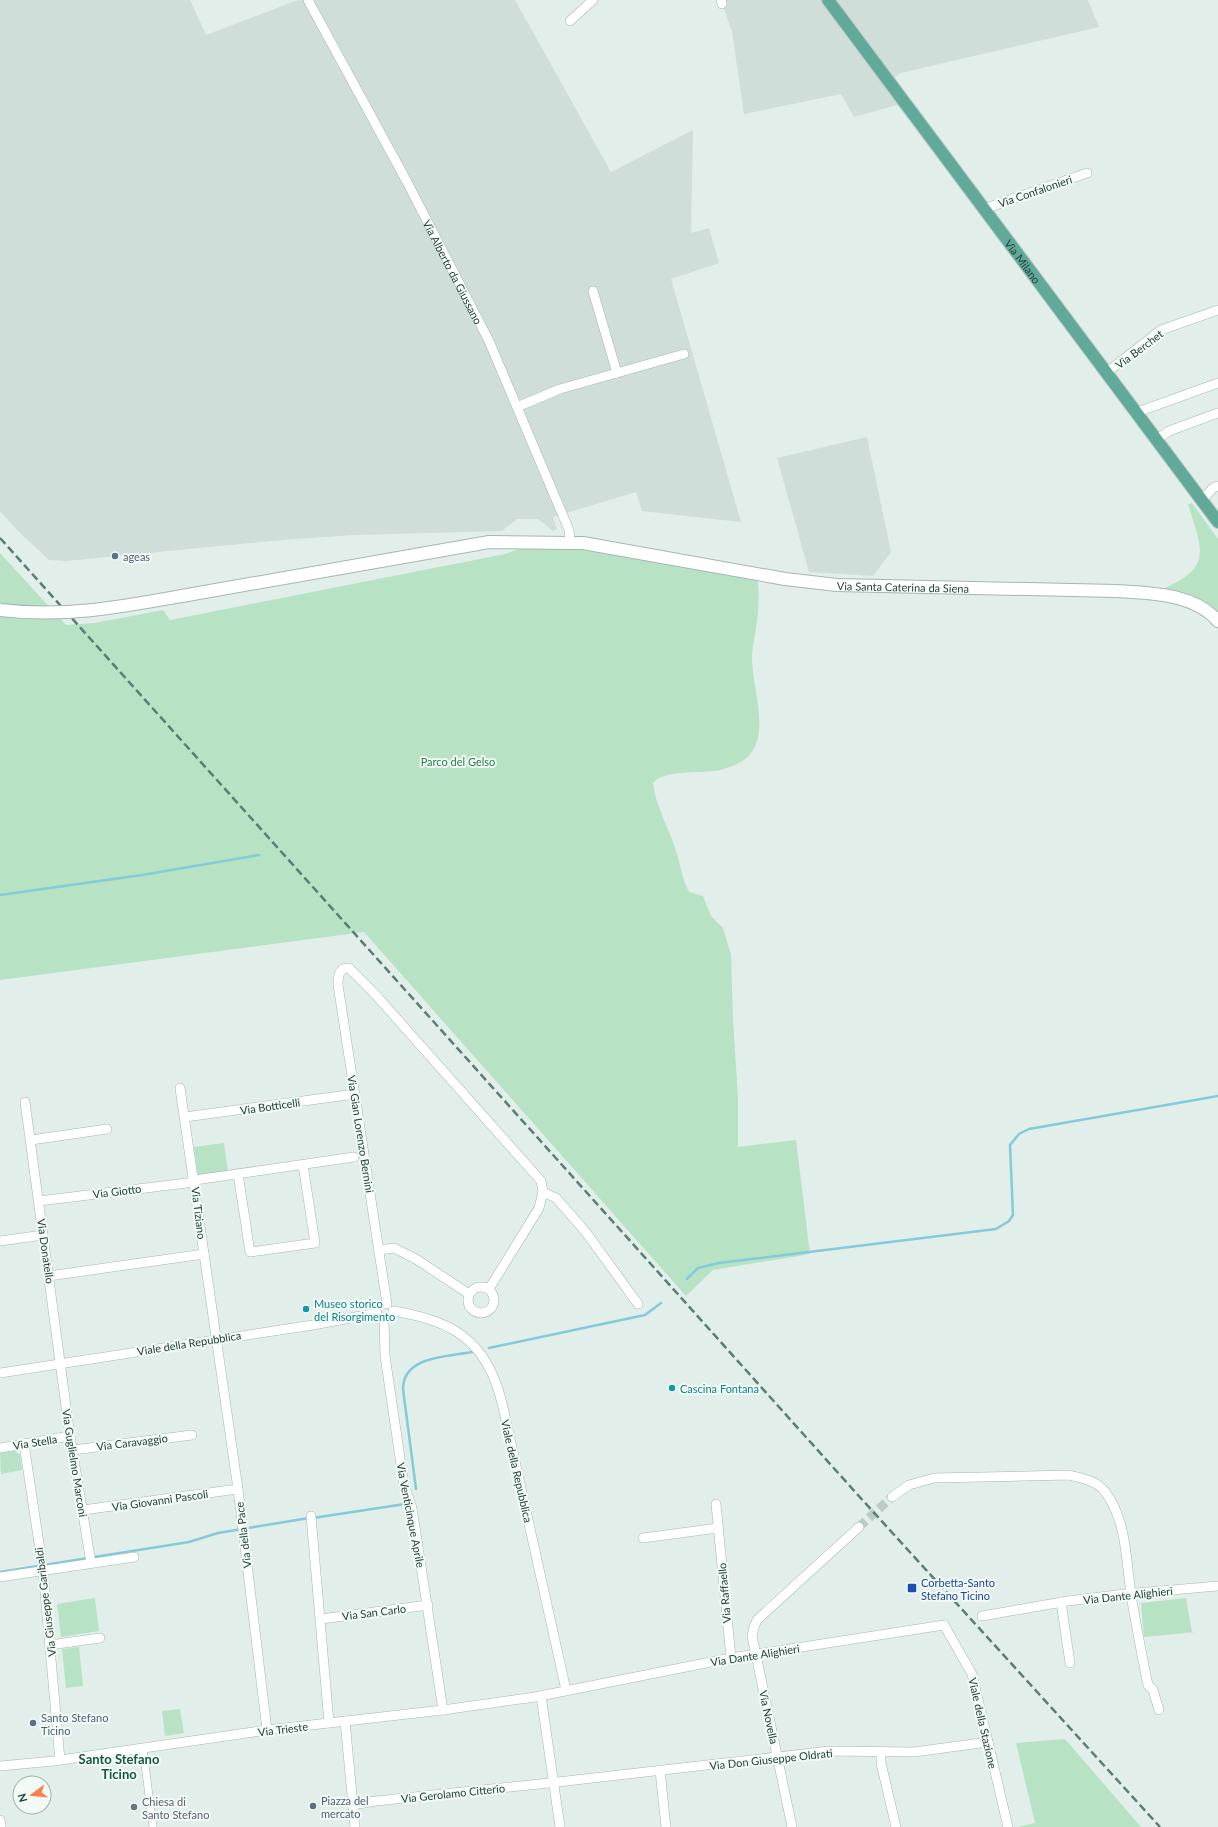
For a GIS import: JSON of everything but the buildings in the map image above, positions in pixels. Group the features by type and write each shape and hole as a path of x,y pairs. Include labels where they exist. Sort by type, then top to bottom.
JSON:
{"main road":[{"name":"Via Milano","path":"828,0 1135,413 1218,522"}],"street":[{"name":"Via Alberto da Giussano","path":"308,0 406,180 489,341 569,530 570,543"},
{"path":"570,21 593,0"},
{"name":"Via Confalonieri","path":"984,209 1087,173"},
{"path":"593,291 617,373"},
{"name":"Via Berchet","path":"1106,373 1161,330 1218,310"},
{"path":"517,407 560,389 684,354"},
{"path":"1135,413 1218,383"},
{"path":"1156,440 1169,431 1218,413"},
{"path":"1202,500 1213,488 1218,486"},
{"path":"0,610 42,614 84,612 476,544 503,541 570,543"},
{"name":"Via Santa Caterina da Siena","path":"570,543 583,543 786,579 837,586 1116,591 1156,594 1199,605 1208,610 1218,621"},
{"name":"Via Gian Lorenzo Bernini","path":"390,1308 379,1250 338,985 338,976 341,970 349,968 374,993 536,1175 541,1181 543,1192"},
{"name":"Via Tiziano","path":"180,1088 195,1181 216,1339"},
{"name":"Via Botticelli","path":"185,1117 355,1094"},
{"name":"Via Donatello","path":"25,1102 61,1363"},
{"path":"31,1140 107,1129"},
{"name":"Via Giotto","path":"39,1201 195,1181 354,1157"},
{"path":"238,1174 250,1252 315,1244 303,1165"},
{"path":"489,1289 539,1208 543,1192 556,1198 585,1231 638,1304"},
{"path":"0,1241 43,1235"},
{"path":"379,1250 394,1248 411,1256 468,1294"},
{"path":"49,1276 204,1254"},
{"path":"477,1286 489,1289 492,1292 494,1301 493,1306 487,1312 477,1313 470,1308 467,1299 468,1294 477,1286"},
{"path":"380,1306 390,1308 391,1316 384,1320 377,1313 380,1306"},
{"name":"Viale della Repubblica","path":"390,1308 430,1318 456,1330 480,1352 492,1372 498,1387 566,1690"},
{"name":"Viale della Repubblica","path":"0,1373 377,1313"},
{"name":"Via Venticinque Aprile","path":"384,1320 385,1356 403,1477 412,1508 443,1710"},
{"name":"Via della Pace","path":"216,1339 238,1489 267,1730"},
{"name":"Via Guglielmo Marconi","path":"61,1363 70,1436 91,1560"},
{"name":"Via Caravaggio","path":"73,1450 192,1434"},
{"name":"Via Stella","path":"0,1448 70,1436"},
{"name":"Via Giuseppe Garibaldi","path":"24,1444 42,1567 60,1760"},
{"path":"892,1497 909,1485 921,1480 934,1478 1069,1475 1085,1478 1105,1491 1113,1504 1124,1540 1131,1594 1148,1685 1153,1690 1159,1710"},
{"name":"Via Giovanni Pascoli","path":"83,1510 238,1489"},
{"name":"Via Raffaello","path":"716,1504 731,1658"},
{"path":"311,1518 329,1723"},
{"name":"Via Novella","path":"792,1827 752,1636 757,1620 859,1527"},
{"path":"643,1538 718,1528"},
{"path":"0,1577 42,1567 134,1556"},
{"name":"Via Dante Alighieri","path":"982,1616 1057,1603 1218,1586"},
{"path":"1057,1603 1070,1663"},
{"name":"Via San Carlo","path":"321,1619 428,1605"},
{"name":"Via Dante Alighieri","path":"566,1690 731,1658 944,1625"},
{"name":"Viale della Stazione","path":"944,1625 972,1674 1008,1827"},
{"path":"50,1645 100,1638"},
{"name":"Via Trieste","path":"0,1766 143,1749 267,1730 443,1710 541,1696 566,1690"},
{"path":"541,1696 560,1827"},
{"path":"345,1721 355,1827"},
{"name":"Via Don Giuseppe Oldrati","path":"554,1783 829,1752 914,1752 988,1742"},
{"path":"143,1749 153,1827"},
{"path":"881,1752 896,1827"},
{"path":"660,1771 666,1827"},
{"name":"Via Gerolamo Citterio","path":"352,1805 376,1801 554,1783"},
{"path":"0,1820 1,1827"}],"shaded area":[{"path":"0,0 190,0 206,35 298,0 515,0 611,172 693,130 691,233 709,228 719,263 671,279 741,522 642,511 636,492 553,517 557,529 553,531 538,519 517,519 502,531 354,535 282,540 66,561 49,560 16,529 0,511"},
{"path":"721,0 1088,0 1099,27 901,73 889,82 904,103 854,117 841,94 744,114 732,32"},
{"path":"867,437 891,552 873,576 809,572 777,458"}],"green space":[{"path":"1192,503 1218,539 1218,611 1200,599 1165,588 1181,580 1191,572 1197,563 1200,554 1197,533 1188,504"},
{"name":"Parco del Gelso","path":"525,547 588,548 754,579 758,582 758,611 752,650 753,672 759,719 759,734 755,747 746,758 732,766 716,771 672,774 664,776 653,783 656,799 676,851 686,886 689,892 703,896 711,916 723,928 731,955 738,1098 738,1147 796,1140 810,1254 713,1270 686,1296 364,932 0,980 0,553 66,625 94,623 163,610 170,620 505,554"},
{"path":"224,1143 228,1172 198,1176 194,1147"},
{"path":"15,1451 20,1455 22,1470 1,1474 0,1453"},
{"path":"95,1598 99,1631 61,1637 57,1604"},
{"path":"1186,1598 1192,1632 1196,1632 1144,1637 1141,1603"},
{"path":"79,1647 83,1686 66,1688 62,1649"},
{"path":"180,1709 184,1733 165,1736 162,1711"},
{"path":"1065,1739 1141,1827 1018,1827 1035,1823 1016,1743"}],"waterway":[{"path":"0,895 142,875 259,855"},
{"path":"687,1279 698,1268 719,1263 996,1229 1009,1221 1013,1215 1010,1145 1019,1134 1029,1129 1218,1096"},
{"path":"489,1348 645,1315 661,1303"},
{"path":"416,1489 403,1389 405,1378 410,1370 418,1364 428,1360 472,1352"},
{"path":"313,1518 405,1504"},
{"path":"0,1572 189,1542 218,1533 309,1518"}],"tunnel":[{"path":"859,1527 892,1497"}],"railway":[{"path":"0,538 857,1494 1160,1827"}],"place":[{"name":"ageas","path":"115,556"},
{"name":"Museo storico del Risorgimento","path":"306,1309"},
{"name":"Cascina Fontana","path":"672,1388"},
{"name":"Corbetta-Santo Stefano Ticino","path":"912,1588"},
{"name":"Santo Stefano Ticino","path":"33,1723"},
{"name":"Piazza del mercato","path":"313,1806"},
{"name":"Chiesa di Santo Stefano","path":"134,1807"}],"district":[{"name":"Santo Stefano Ticino","path":"119,1766"}]}
